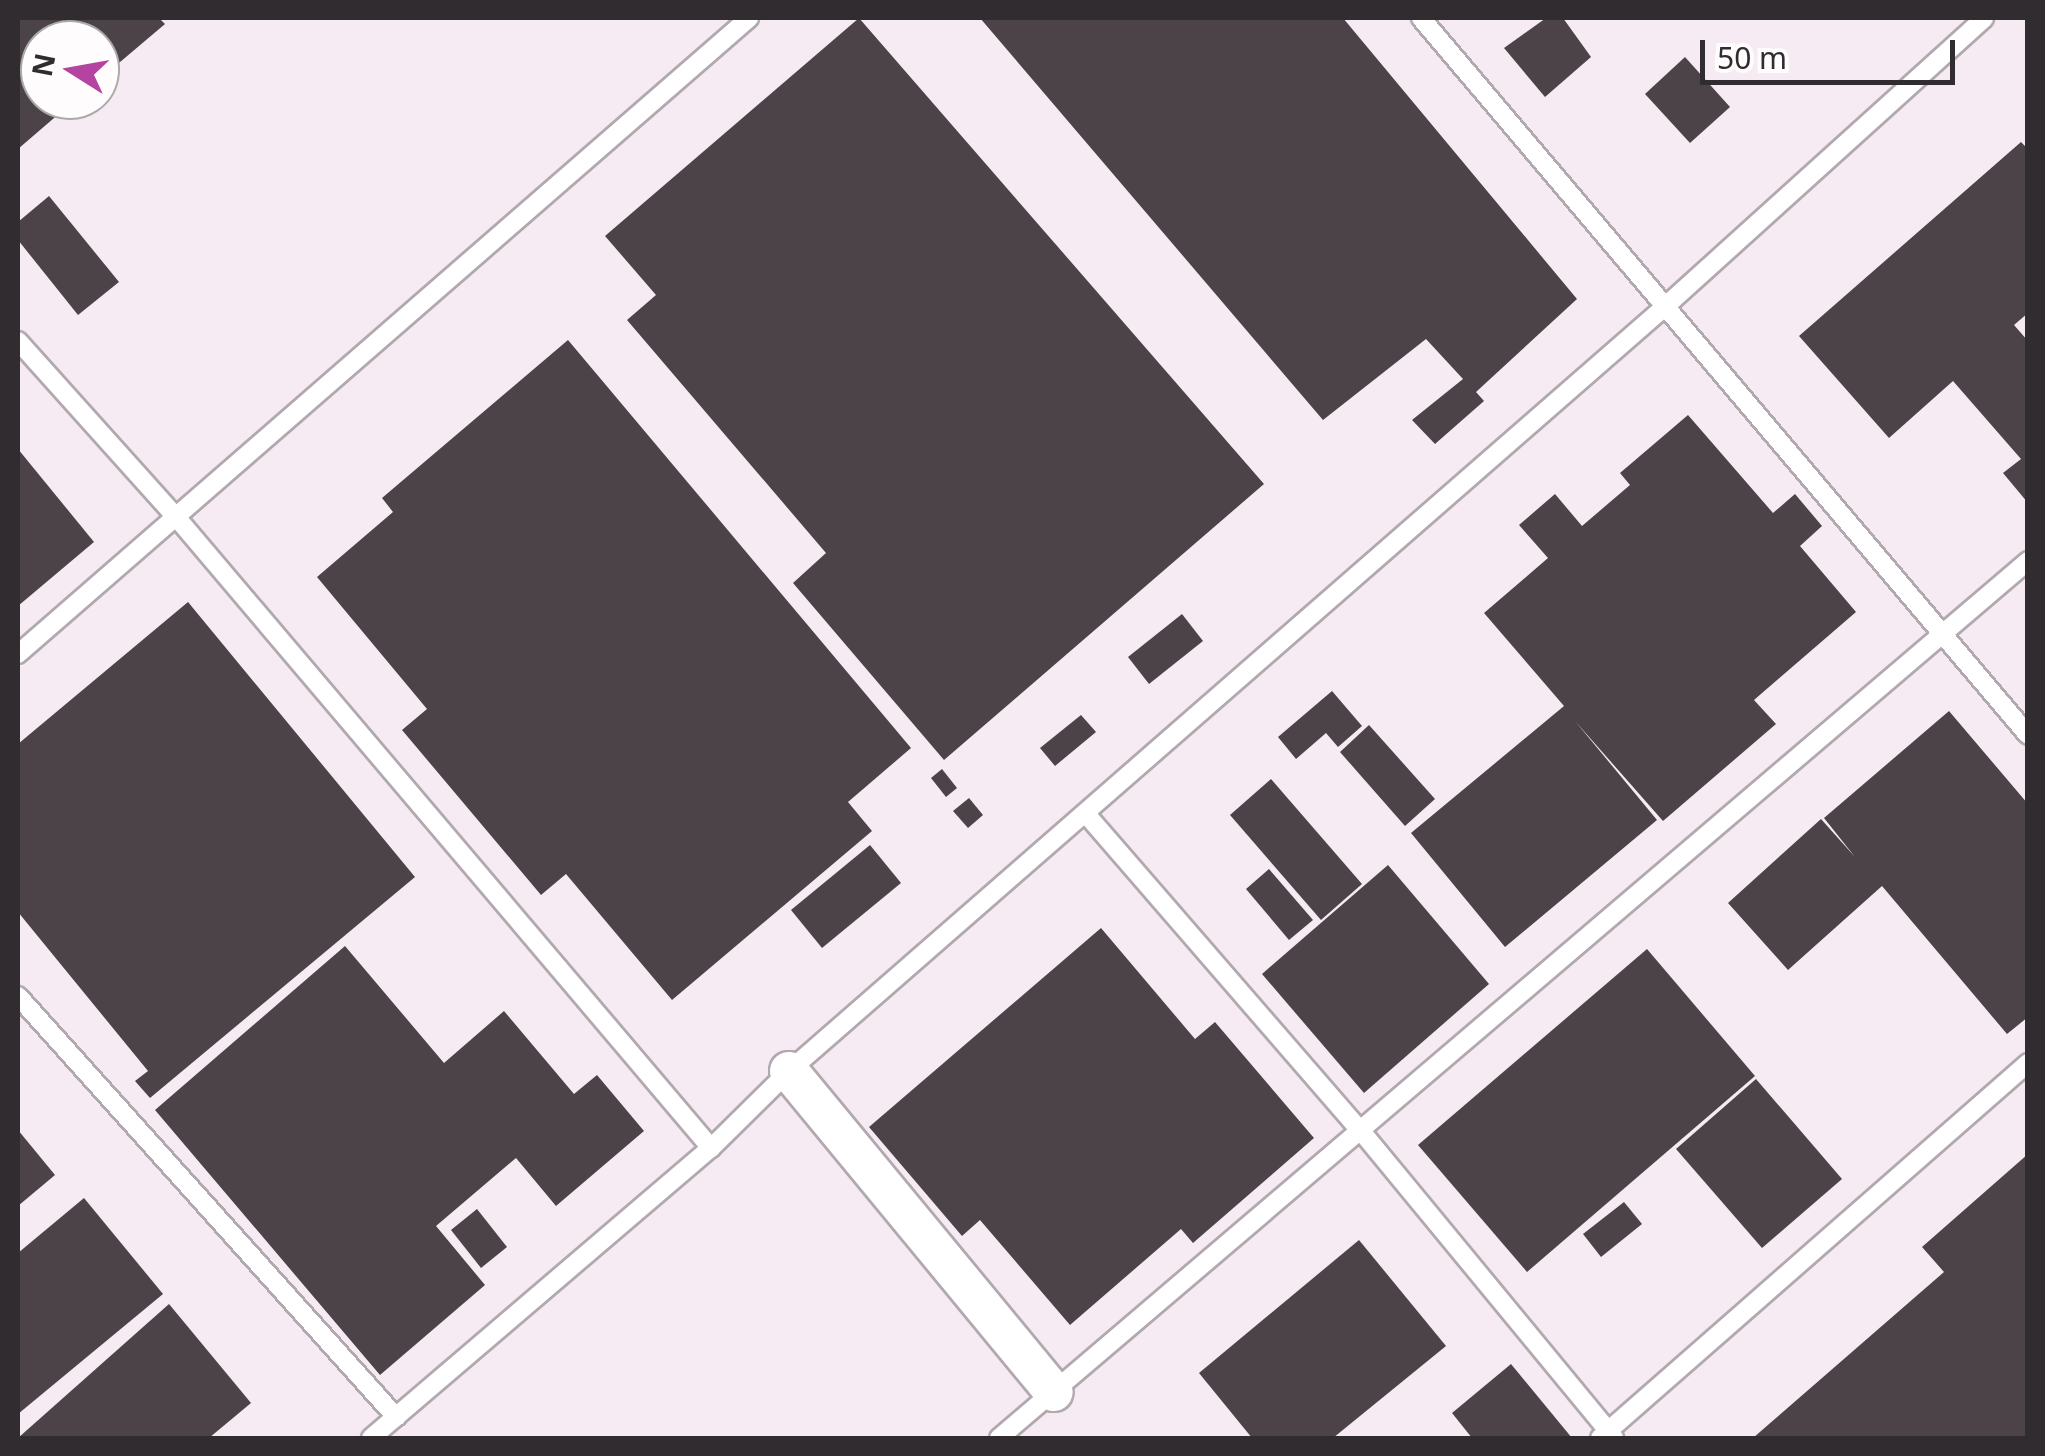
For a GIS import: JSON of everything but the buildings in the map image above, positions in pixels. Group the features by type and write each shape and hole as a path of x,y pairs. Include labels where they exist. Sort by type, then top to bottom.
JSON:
{"street":[{"path":"789,1071 1054,1392"}],"lane":[{"path":"18,654 749,18"},
{"path":"1422,18 1668,304 1938,634 2028,735"},
{"path":"371,1438 711,1148 789,1071 1668,304 1984,18"},
{"path":"18,340 177,518 711,1148"},
{"path":"1000,1438 2028,561"},
{"path":"1086,814 1361,1131 1607,1436 2028,1063"},
{"path":"18,996 396,1417"}]}
